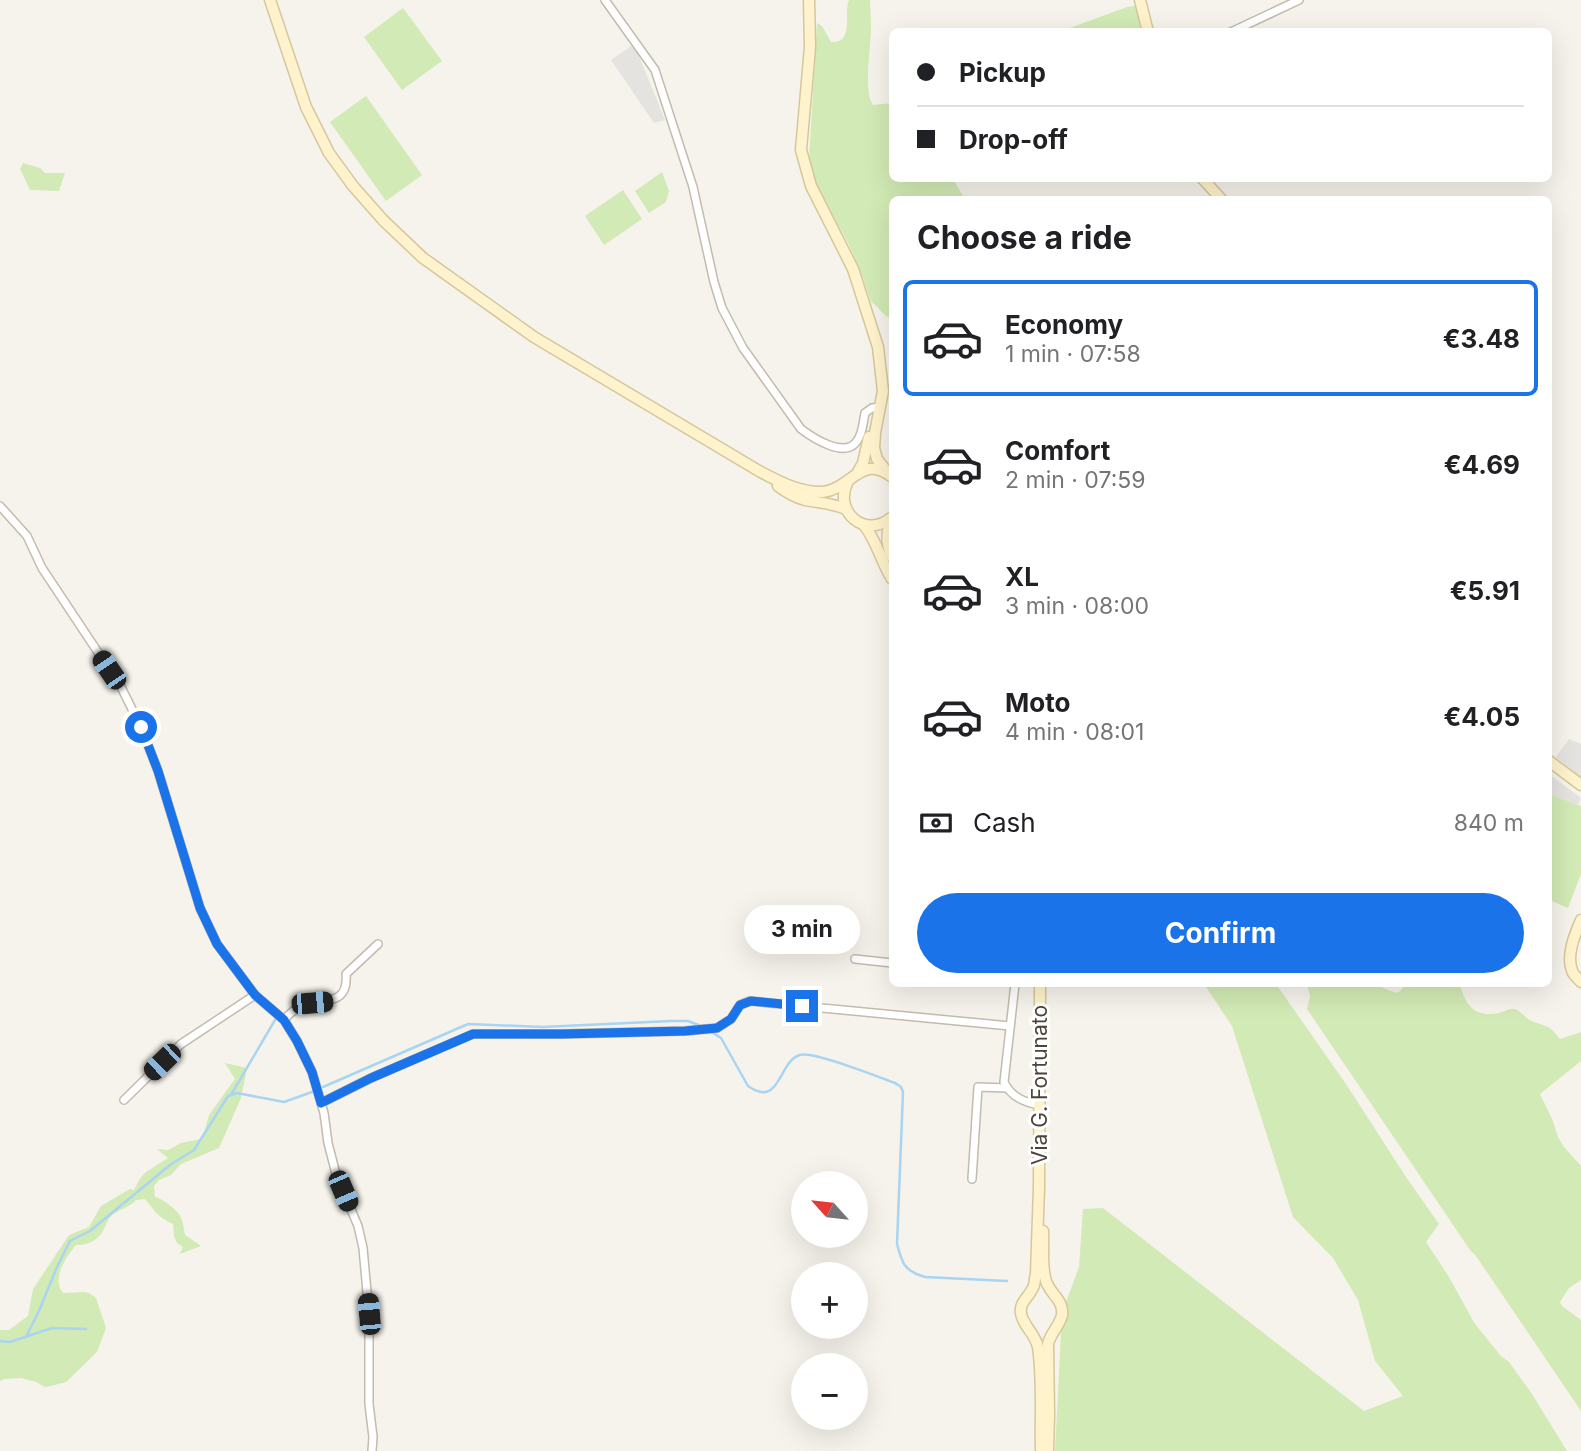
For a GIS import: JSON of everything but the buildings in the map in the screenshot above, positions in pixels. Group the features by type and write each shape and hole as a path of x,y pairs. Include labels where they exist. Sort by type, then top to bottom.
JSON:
{"main road":[{"path":"270,0 306,107 329,153 353,186 383,220 423,258 534,337 759,471 800,489 820,492 831,490 858,472 879,413"},
{"path":"809,0 810,47 802,150 811,186 853,269 878,347 883,391 874,443 875,454 889,474"},
{"path":"1140,0 1147,28"},
{"path":"1206,182 1218,196"},
{"path":"858,472 874,468 889,475"},
{"path":"759,471 793,496 831,503 846,509 855,520 864,525 878,526 889,520"},
{"path":"846,509 844,498 848,481"},
{"path":"864,525 889,574"},
{"path":"889,526 889,547"},
{"path":"1552,763 1581,785"},
{"path":"1581,919 1571,948 1571,961 1573,972 1581,982"},
{"name":"Via G. Fortunato","path":"1039,1187 1040,987"},
{"path":"1039,1187 1036,1274 1034,1286 1021,1305 1020,1312 1038,1344 1041,1451"},
{"path":"1039,1187 1045,1279 1062,1306 1060,1320 1048,1344 1048,1451"},
{"path":"1029,1294 1041,1290 1054,1294"},
{"path":"1030,1329 1044,1332 1056,1326"}],"street":[{"path":"605,0 655,70 693,187 722,308 754,365 801,429 810,436 839,448 852,447 861,434 865,413 872,408 879,413"},
{"path":"1240,28 1300,0"},
{"path":"0,506 27,536 42,568 121,687 141,727 158,771 200,908 217,944 255,995 284,1020 312,1072 336,1174 358,1226 362,1248 369,1314 372,1451"},
{"path":"284,1020 300,1007 338,998 344,991 346,974 378,944"},
{"path":"855,959 889,963"},
{"path":"1015,987 1004,1082 1007,1088 1024,1101 1040,1105"},
{"path":"124,1100 181,1044 255,995"},
{"path":"321,1103 473,1034 562,1034 717,1028 731,1019 740,1005 751,1001 1010,1026"},
{"path":"972,1179 978,1087 1007,1088"}],"green space":[{"path":"849,0 870,0 868,90 873,105 889,103 889,182 955,182 963,196 889,196 889,318 871,302 855,259 821,192 809,159 817,23 822,26 831,42 838,41 846,33"},
{"path":"1141,5 1147,28 1070,28 1127,7"},
{"path":"403,8 442,61 402,90 364,37"},
{"path":"366,96 422,175 386,201 330,122"},
{"path":"23,163 40,168 45,173 65,173 59,191 30,190 20,169"},
{"path":"662,172 669,191 666,202 649,213 635,191"},
{"path":"623,190 642,219 604,245 585,216"},
{"path":"1552,795 1581,806 1581,874 1568,908 1552,901"},
{"path":"1206,987 1278,987 1439,1224 1426,1242 1475,1324 1509,1362 1567,1451 1055,1451 1062,1313 1079,1267 1083,1209 1103,1208 1364,1411 1403,1396 1375,1361 1358,1300 1333,1258 1293,1217 1232,1026"},
{"path":"1308,987 1381,987 1396,993 1403,987 1461,987 1468,1004 1477,1012 1491,1014 1515,1009 1528,1019 1548,1027 1560,1039 1581,1032 1581,1061 1540,1094 1558,1137 1581,1166 1581,1280 1569,1288 1560,1302 1581,1320 1581,1411 1307,1009 1310,996"},
{"path":"225,1063 247,1068 241,1098 219,1148 181,1164 171,1175 159,1180 154,1186 155,1197 178,1213 185,1235 201,1246 180,1254 183,1247 177,1243 173,1224 159,1216 145,1199 136,1200 112,1215 96,1239 76,1245 59,1275 63,1293 84,1292 96,1298 106,1328 97,1352 66,1382 45,1387 21,1378 0,1381 0,1330 9,1330 28,1316 33,1289 69,1235 89,1227 101,1206 130,1189 134,1190 146,1172 168,1158 157,1149 168,1150 203,1137 209,1115 235,1079"}],"shaded area":[{"path":"634,44 665,120 654,123 611,60"},
{"path":"1569,739 1581,744 1581,778 1556,757"},
{"path":"1552,776 1581,798 1578,805 1552,795"}],"waterway":[{"path":"231,1095 275,1020"},
{"path":"323,1087 468,1024 542,1027 688,1021 701,1026"},
{"path":"710,1031 721,1038 748,1086 759,1092 767,1092 773,1088 787,1066 800,1055 832,1061 901,1087 903,1092 897,1244 903,1261 912,1272 925,1277 1007,1281"},
{"path":"26,1337 70,1241 90,1231 170,1165 194,1150 228,1096 237,1093 284,1102 312,1092"},
{"path":"0,1341 10,1342 52,1328 86,1329"}],"route":[{"path":"141,727 158,771 200,908 217,944 255,995 284,1020 312,1072 321,1103 473,1034 685,1031 717,1028 731,1019 740,1005 751,1001 802,1006"}]}
